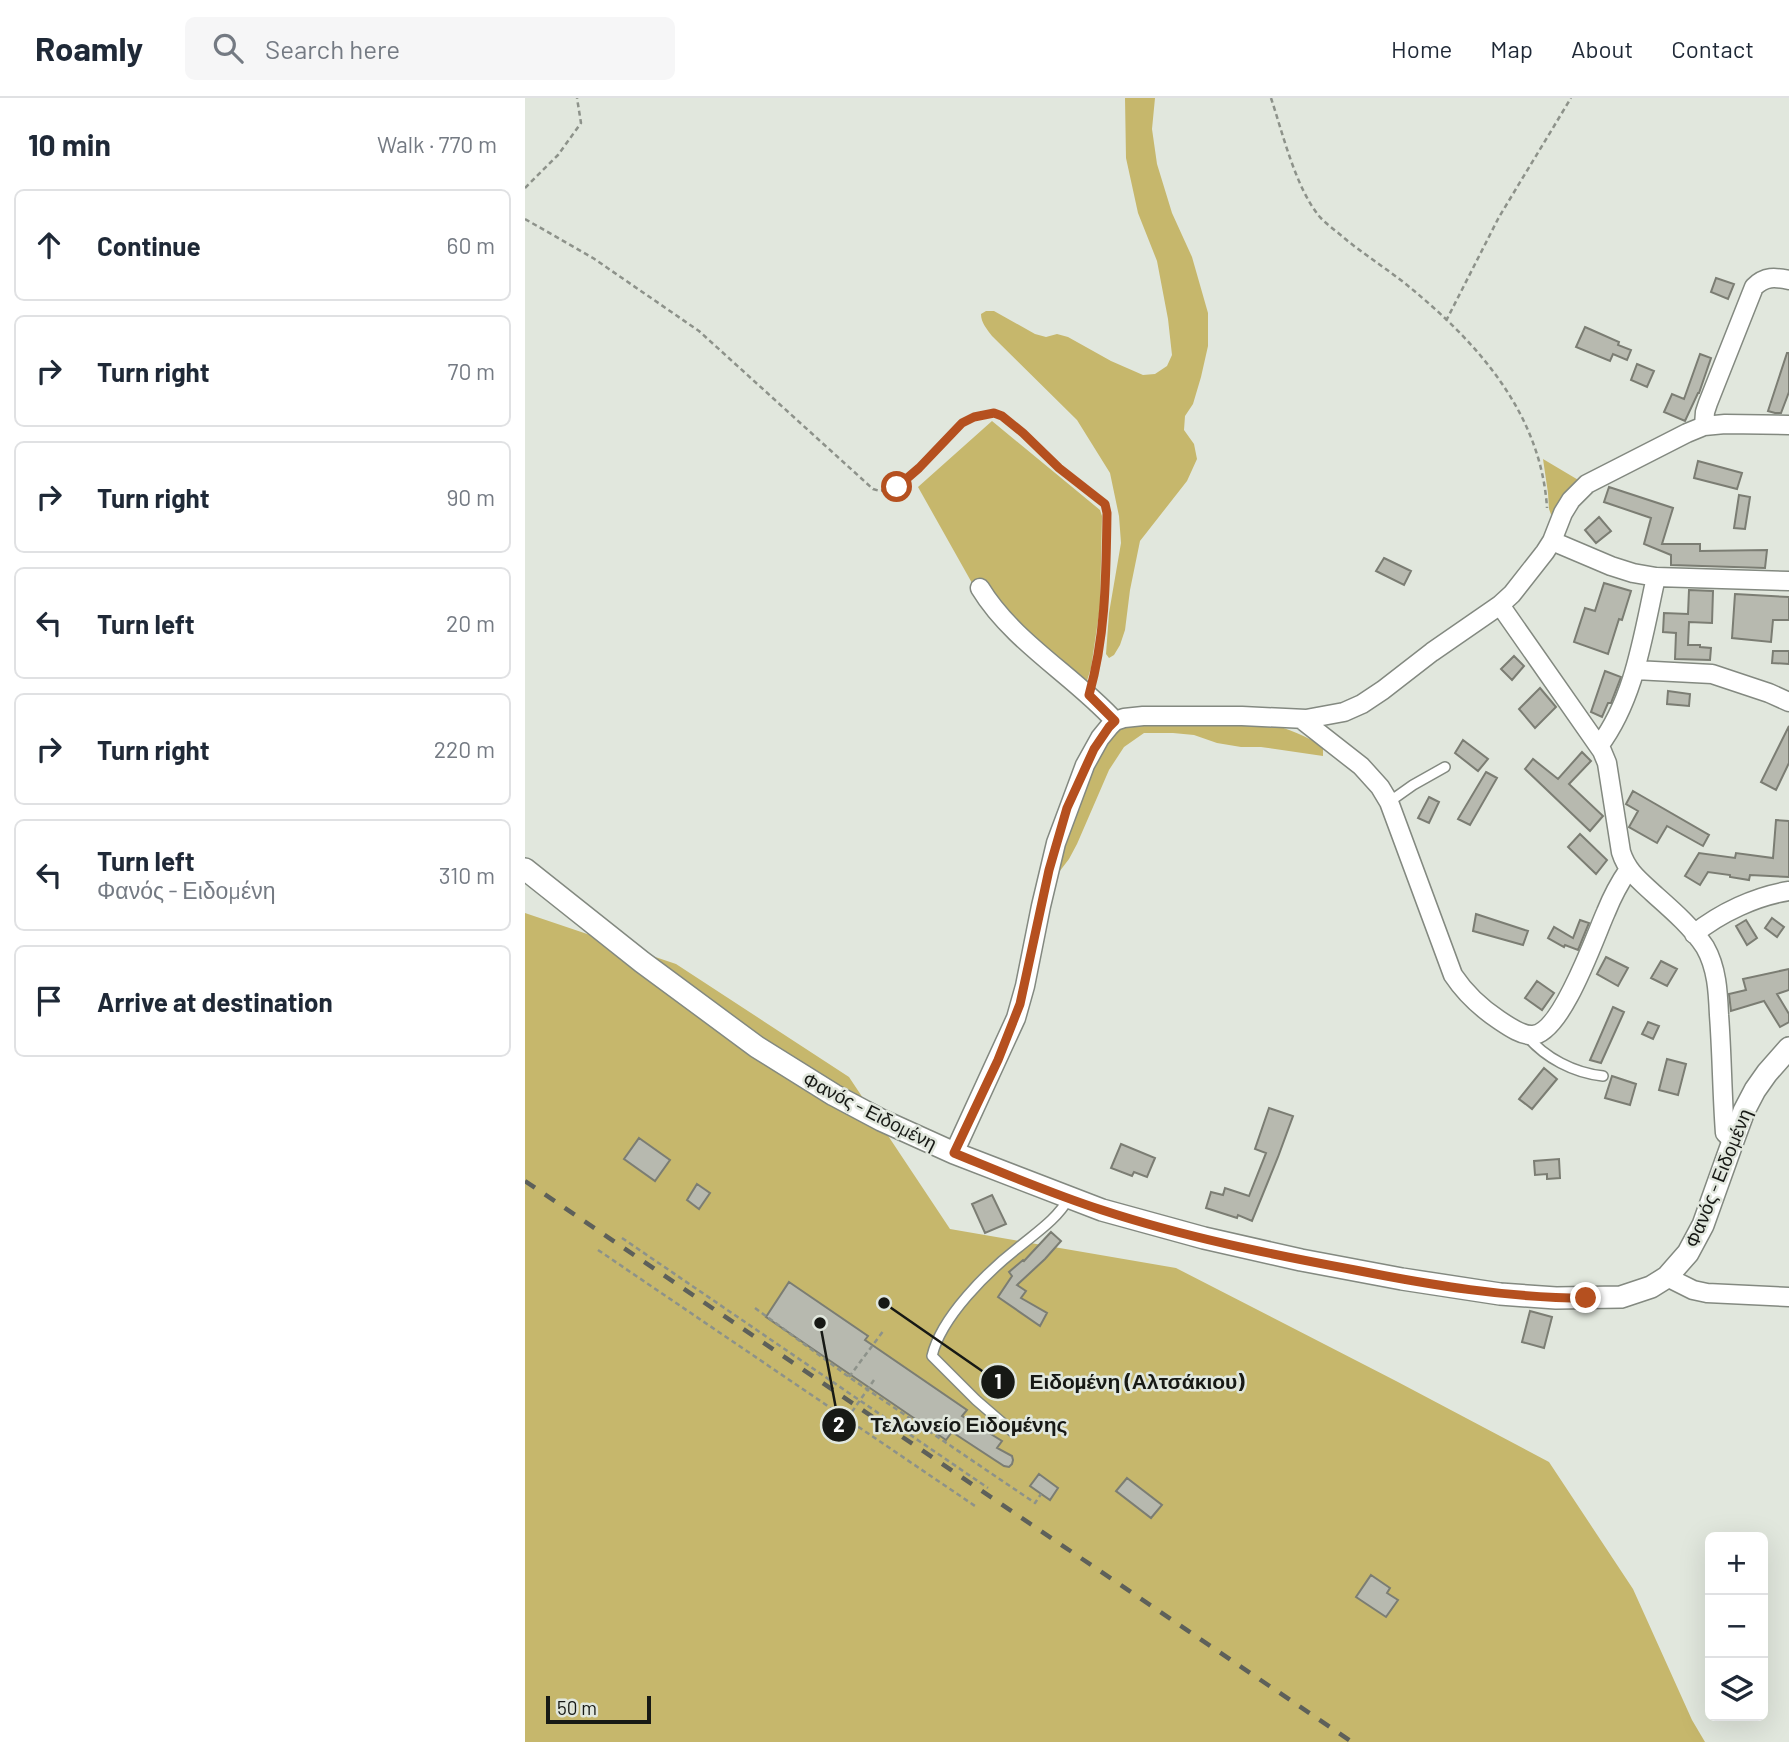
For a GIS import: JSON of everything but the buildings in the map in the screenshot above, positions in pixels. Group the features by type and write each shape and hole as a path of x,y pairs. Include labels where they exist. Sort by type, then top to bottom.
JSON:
{"street":[{"path":"1705,426 1708,403 1754,287 1767,278 1789,280"},
{"path":"954,1153 998,1060 1020,1004 1049,870 1067,808 1094,749 1115,721 1143,716 1174,715 1301,719 1336,714 1362,704 1500,605 1529,574 1552,541 1571,500 1587,484 1705,426 1789,425"},
{"path":"1552,541 1611,566 1656,577 1789,581"},
{"path":"1599,746 1611,731 1635,670 1656,577"},
{"path":"980,588 1000,615 1115,721"},
{"path":"1500,605 1599,746 1607,763 1624,862 1633,876 1694,934 1711,960 1717,982 1723,1056 1725,1133 1733,1141"},
{"path":"1635,670 1712,674 1789,702"},
{"path":"1301,719 1361,766 1380,787 1389,802 1453,975 1460,986 1491,1015 1526,1034 1533,1035 1546,1030 1563,1008 1607,909 1629,869"},
{"name":"Φανός - Ειδομένη","path":"525,869 757,1048 834,1096 954,1153 1069,1198 1204,1238 1301,1260 1500,1294 1556,1298 1621,1297 1651,1287 1667,1277 1696,1240 1744,1111 1755,1090 1789,1048"},
{"path":"1694,934 1735,909 1789,891"},
{"path":"1667,1277 1693,1290 1707,1293 1789,1297"}],"lane":[{"path":"1389,802 1445,767"},
{"path":"1526,1034 1533,1043 1565,1065 1577,1071 1603,1076"},
{"path":"1013,1432 943,1368 932,1356 934,1346 958,1308 987,1275 1056,1216 1069,1198"}],"path":[{"path":"525,188 558,155 581,123 577,98"},
{"path":"1271,98 1296,173 1319,216 1356,248 1407,285 1497,374 1517,407 1538,459 1547,513"},
{"path":"1446,321 1499,217 1571,98"},
{"path":"525,219 593,258 699,331 873,489 880,491 897,487 919,468 953,431 974,417 994,413 1023,433 1059,468 1105,504 1105,601 1089,695"},
{"path":"622,1238 988,1488"},
{"path":"598,1250 975,1506"},
{"path":"755,1308 849,1377 1035,1503 1041,1494"},
{"path":"849,1377 884,1330"},
{"path":"847,1419 874,1380"}],"shaded area":[{"path":"1125,98 1155,98 1152,129 1157,164 1172,213 1192,257 1208,313 1208,346 1193,404 1185,416 1184,430 1194,444 1197,459 1187,481 1140,541 1125,630 1120,645 1109,658 1106,654 1109,613 1121,543 1119,516 1110,473 1077,420 992,336 983,323 981,314 994,311 1035,334 1068,337 1143,375 1155,374 1167,366 1172,355 1157,261 1138,213 1126,158"},
{"path":"992,421 1100,510 1100,607 1091,668 1085,687 1054,661 984,586 972,583 918,487"},
{"path":"1543,459 1580,481 1552,517 1549,509"},
{"path":"1269,723 1317,743 1323,747 1323,756 1261,747 1241,747 1194,735 1173,733 1144,733 1124,747 1109,770 1069,859 1053,880 1053,869 1097,750 1122,724"},
{"path":"525,913 676,964 849,1077 950,1229 1176,1268 1549,1462 1633,1589 1692,1720 1705,1742 525,1742"}],"railway":[{"path":"525,1181 1352,1742"}],"place":[{"name":"Ειδομένη (Αλτσάκιου)","path":"884,1303"},
{"name":"Τελωνείο Ειδομένης","path":"820,1323"}],"route":[{"path":"897,487 962,423 974,417 994,413 1023,433 1059,468 1105,504 1107,513 1105,601 1089,695 1115,721 1100,738 1085,765 1067,808 1049,870 1016,1018 954,1153 1078,1202 1204,1238 1402,1279 1500,1294 1586,1298"}]}
